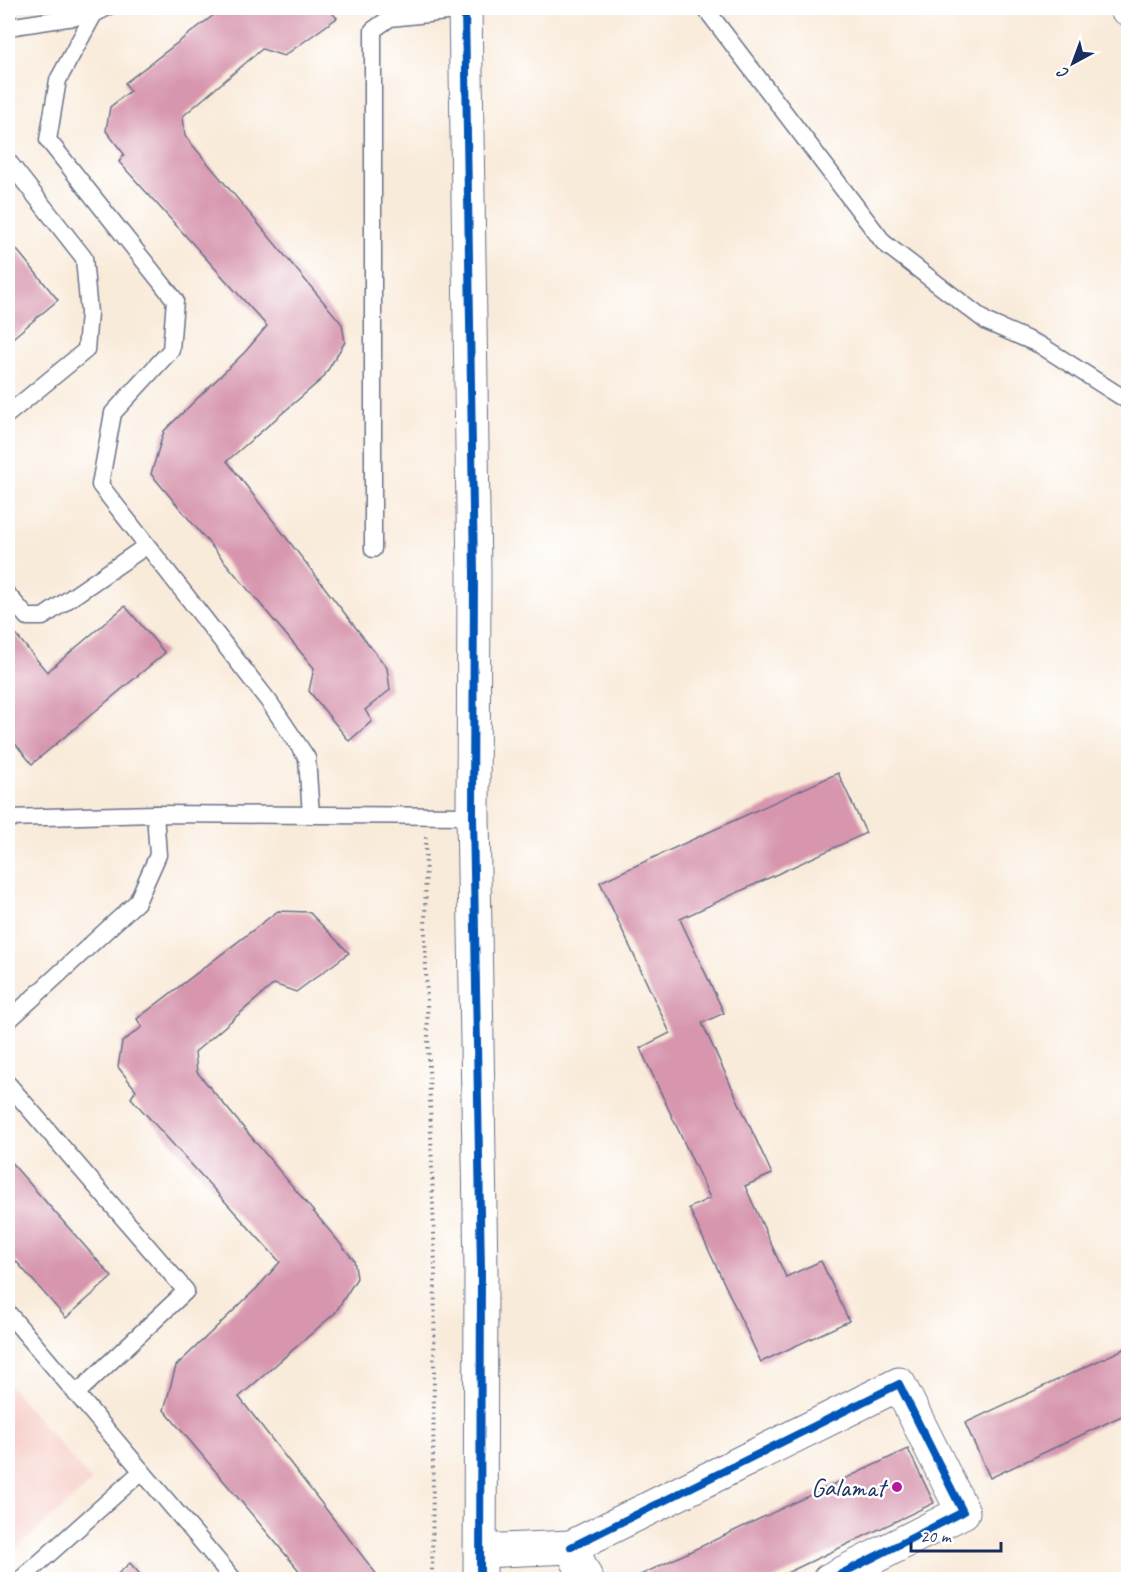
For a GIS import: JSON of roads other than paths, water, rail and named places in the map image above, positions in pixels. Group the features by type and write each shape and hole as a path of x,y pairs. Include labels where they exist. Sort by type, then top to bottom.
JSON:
{"street":[{"path":"465,9 474,573 473,816 481,1270 480,1565 571,1547 899,1384 963,1512 829,1580"},
{"path":"571,1547 586,1580"}],"lane":[{"path":"705,8 884,243 987,322 1040,345 1128,401"},
{"path":"373,549 372,30 390,18 465,9"},
{"path":"100,11 58,80 48,141 175,300 171,351 113,413 100,485 270,703 307,758 311,815"},
{"path":"8,27 100,11"},
{"path":"8,161 84,258 89,313 86,350 8,414"},
{"path":"8,595 27,617 43,617 146,546"},
{"path":"8,818 155,814 473,816"},
{"path":"8,1021 137,902 158,855 155,814"},
{"path":"8,1084 186,1291 76,1394"},
{"path":"8,1313 234,1580"},
{"path":"20,1580 142,1471"}],"place":[{"name":"Galamat","path":"897,1487"}]}
